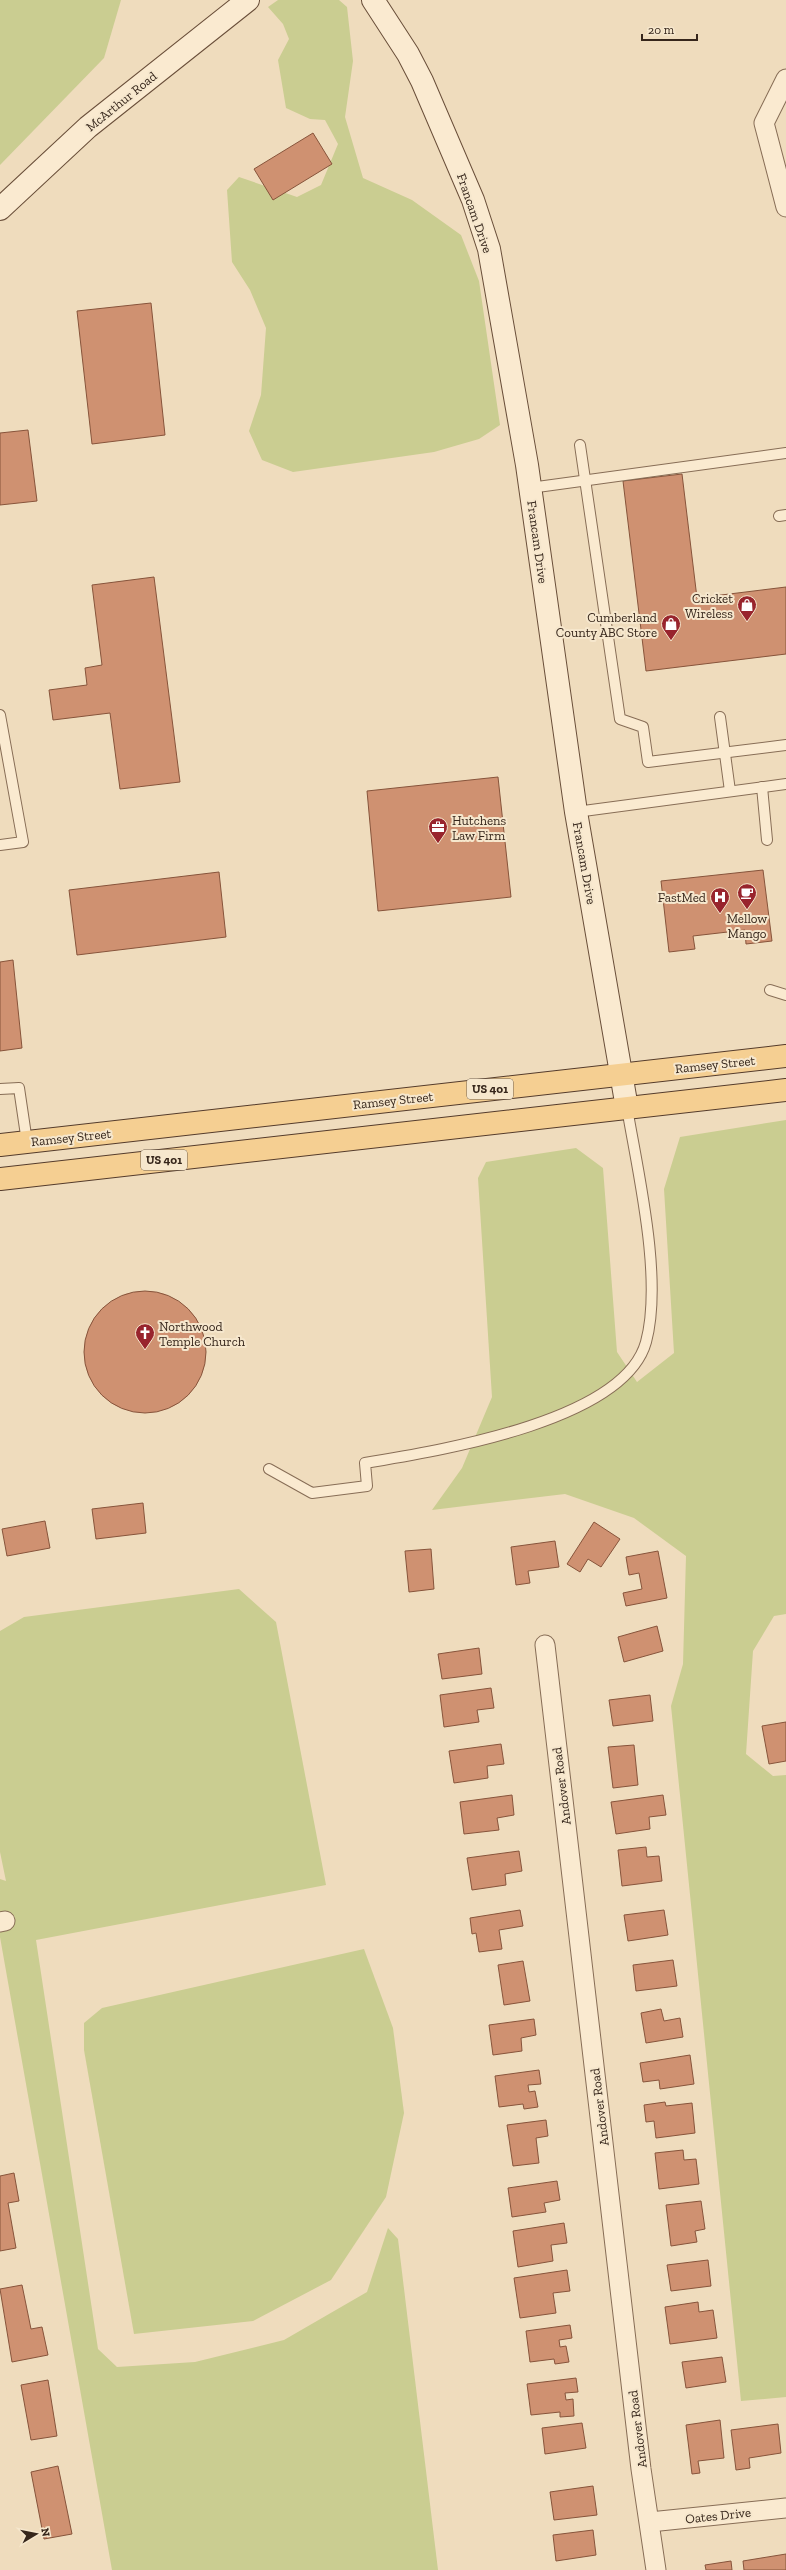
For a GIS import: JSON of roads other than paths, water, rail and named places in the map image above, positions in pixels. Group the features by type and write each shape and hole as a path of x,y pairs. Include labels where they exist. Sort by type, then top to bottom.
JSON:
{"main road":[{"name":"Ramsey Street","path":"0,1145 786,1056"},
{"name":"US 401","path":"0,1179 786,1090"}],"street":[{"name":"McArthur Road","path":"0,209 88,127 248,0"},
{"name":"Francam Drive","path":"373,0 392,27 422,81 482,225 495,276 530,488 576,812 620,1075 627,1108"},
{"path":"786,79 764,123 786,207"},
{"name":"Andover Road","path":"545,1644 640,2461 656,2570"},
{"name":"Oates Drive","path":"650,2522 786,2508"}],"lane":[{"path":"580,445 620,719 644,728 648,762 786,745"},
{"path":"530,488 786,453"},
{"path":"0,715 23,842 0,845"},
{"path":"720,717 730,791"},
{"path":"576,812 786,784"},
{"path":"762,787 767,840"},
{"path":"770,990 786,995"},
{"path":"0,1089 19,1088 27,1142"},
{"path":"269,1469 312,1492 367,1486 364,1463 459,1444 559,1416 594,1399 613,1387 628,1373 646,1344 651,1308 651,1283 646,1224 627,1108"}],"place":[{"name":"Cricket Wireless","path":"747,622"},
{"name":"Cumberland County ABC Store","path":"671,641"},
{"name":"Hutchens Law Firm","path":"438,844"},
{"name":"Mellow Mango","path":"747,910"},
{"name":"FastMed","path":"720,914"},
{"name":"Northwood Temple Church","path":"145,1350"}]}
